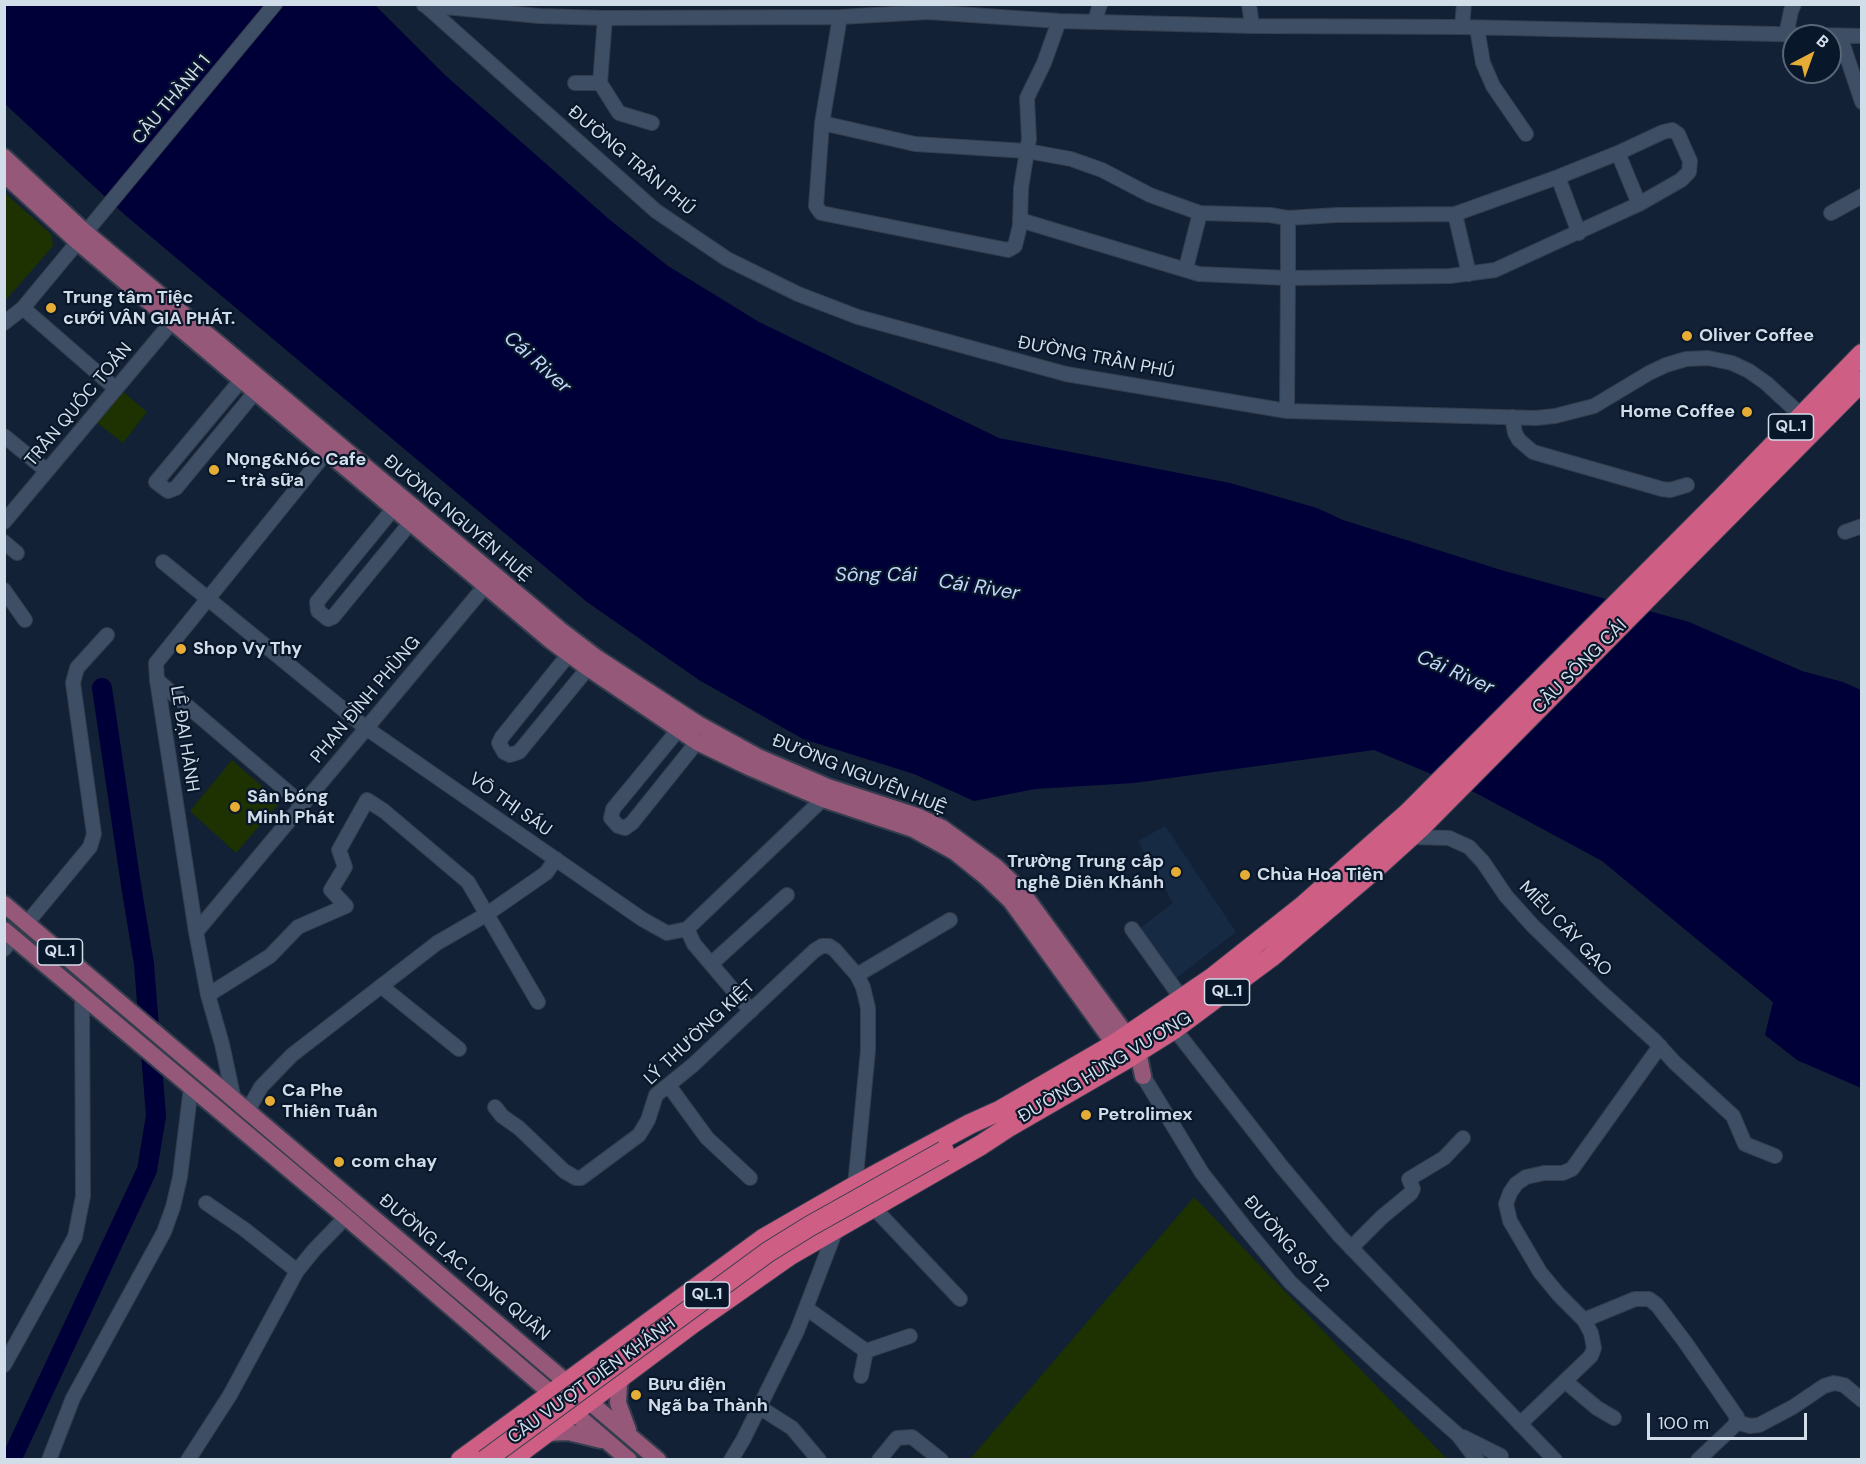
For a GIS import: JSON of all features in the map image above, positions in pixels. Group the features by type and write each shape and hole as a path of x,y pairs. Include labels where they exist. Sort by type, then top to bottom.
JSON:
{"highway":[{"name":"QL.1","path":"1730,504 1802,416 1862,354"},
{"name":"QL.1","path":"1730,504 1862,381"},
{"name":"CẦU SÔNG CÁI","path":"1413,826 1730,504"},
{"name":"ĐƯỜNG HÙNG VƯƠNG","path":"1126,1048 1162,1012 1413,826"},
{"name":"ĐƯỜNG HÙNG VƯƠNG","path":"1006,1118 1126,1048 1174,1029 1271,957 1413,826"},
{"name":"QL.1","path":"461,1460 763,1239 970,1124 1006,1118"},
{"name":"QL.1","path":"510,1460 790,1254 981,1145 1006,1118"},
{"name":"CẦU VƯỢT DIÊN KHÁNH","path":"485,1460 768,1252 810,1226 1006,1118"}],"main road":[{"name":"ĐƯỜNG NGUYỄN HUỆ","path":"4,157 82,237"},
{"name":"ĐƯỜNG NGUYỄN HUỆ","path":"4,174 177,316 490,580 569,654 588,668 698,742 751,768 826,793 917,816 942,828 996,867 1022,891 1143,1076"},
{"name":"ĐƯỜNG NGUYỄN HUỆ","path":"177,316 242,379 331,446 411,522 597,658 698,724 826,793"},
{"name":"ĐƯỜNG LẠC LONG QUÂN","path":"4,904 435,1268 561,1388"},
{"name":"ĐƯỜNG LẠC LONG QUÂN","path":"8,939 82,994 346,1217 561,1388"},
{"path":"622,1377 619,1384 618,1403 631,1437"},
{"path":"561,1388 582,1406 631,1437 658,1460"},
{"path":"582,1406 612,1444 629,1460"},
{"path":"546,1433 582,1434 612,1444"}],"street":[{"name":"CẦU THÀNH 1","path":"4,323 23,308 275,4"},
{"path":"1095,21 1100,4"},
{"path":"1249,4 1252,26"},
{"path":"1462,27 1464,4"},
{"path":"1788,24 1794,4"},
{"path":"424,5 539,16 605,18 840,16 928,8 1059,21 1252,26 1462,27 1782,36"},
{"name":"ĐƯỜNG TRẦN PHÚ","path":"424,5 656,211 727,259 798,294 865,319 1066,374 1287,411 1547,417 1581,410 1606,399 1657,368 1686,359 1708,358 1732,363 1749,371 1766,383 1802,416"},
{"path":"840,16 822,123 816,206 821,213 1008,250 1015,246 1020,220 1021,188 1029,139 1027,98 1040,73 1059,21"},
{"path":"605,18 600,83 620,113 652,123"},
{"path":"1477,28 1483,63 1493,86 1526,134"},
{"path":"1842,36 1862,36"},
{"path":"1842,42 1862,102"},
{"path":"575,83 600,83"},
{"path":"822,123 915,144 1027,151 1085,163 1150,195 1200,213 1270,215 1288,218 1337,215 1455,214 1558,177 1672,130 1678,134 1690,161 1689,172 1681,180 1639,204 1579,233 1495,270 1450,276 1288,278 1210,275 1020,220"},
{"path":"1618,153 1639,204"},
{"path":"1558,177 1579,233"},
{"path":"1831,213 1862,196"},
{"path":"1186,268 1200,213"},
{"path":"1455,214 1469,274"},
{"path":"1287,411 1288,218"},
{"path":"23,308 116,389"},
{"name":"TRẦN QUỐC TOẢN","path":"4,522 177,316"},
{"path":"242,379 156,482 168,491 176,488 256,391"},
{"path":"1512,417 1519,440 1533,452 1662,489 1687,485"},
{"path":"4,436 47,471"},
{"name":"LÊ ĐẠI HÀNH","path":"241,1106 208,995 156,680 156,663 331,446"},
{"path":"394,508 317,602 318,611 328,619 333,617 411,522"},
{"path":"1845,532 1862,526"},
{"path":"4,542 17,553"},
{"name":"VÕ THỊ SÁU","path":"163,562 366,728 642,919 667,933 687,929"},
{"name":"PHAN ĐÌNH PHÙNG","path":"196,932 490,580"},
{"path":"4,590 25,620"},
{"path":"27,923 90,847 94,834 73,683 77,668 106,635"},
{"path":"569,654 502,737 500,743 504,752 510,755 519,752 588,668"},
{"path":"156,680 303,804"},
{"path":"698,724 698,742 632,823 625,828 618,826 612,818 614,809 679,729 698,724"},
{"path":"751,1011 689,938 687,929 826,793"},
{"path":"208,995 270,956 298,927 346,906 332,890 345,867 339,850 367,800 384,811 468,882 538,1002"},
{"name":"MIẾU CÂY GẠO","path":"1413,826 1469,847 1483,861 1506,896 1533,926 1733,1116 1746,1144 1775,1156"},
{"path":"241,1106 292,1055 437,943 487,914 546,873 556,859"},
{"path":"711,964 787,895"},
{"path":"855,1186 869,1035 868,1008 863,987 857,975 950,920"},
{"path":"1132,929 1182,999"},
{"name":"LÝ THƯỜNG KIỆT","path":"495,1107 501,1116 519,1128 564,1171 579,1178 639,1135 648,1120 655,1097 814,951 822,946 832,948 857,975"},
{"path":"381,986 459,1049"},
{"path":"4,1365 75,1237 83,1196 82,994"},
{"path":"1162,1012 1282,1167 1352,1248 1555,1460"},
{"path":"1520,1424 1566,1382 1593,1352 1591,1333 1584,1320 1554,1289 1530,1258 1510,1221 1507,1198 1516,1184 1527,1177 1544,1173 1563,1173 1572,1169 1660,1047"},
{"name":"ĐƯỜNG SỐ 12","path":"1143,1076 1202,1173 1290,1282 1458,1435 1477,1460"},
{"path":"669,1086 707,1138 750,1178"},
{"path":"48,1460 73,1398 164,1232 180,1177 191,1087"},
{"path":"1352,1248 1382,1217 1411,1193 1412,1187 1409,1179 1444,1158 1463,1138"},
{"path":"206,1203 244,1229 297,1271"},
{"path":"873,1207 960,1299"},
{"path":"188,1460 230,1395 297,1271 346,1217"},
{"path":"731,1460 797,1331 837,1227"},
{"path":"1584,1320 1635,1299 1649,1299 1657,1305 1737,1416 1737,1422 1698,1460"},
{"path":"806,1308 866,1351"},
{"path":"866,1351 910,1336"},
{"path":"861,1376 866,1351"},
{"path":"1566,1382 1597,1408 1614,1418"},
{"path":"1737,1422 1750,1426 1759,1425 1793,1407 1824,1386 1834,1383 1844,1385 1862,1401"},
{"path":"759,1407 792,1428 819,1460"},
{"name":"ĐƯỜNG SỐ 12","path":"1458,1435 1501,1458"},
{"path":"879,1460 897,1438 912,1437 941,1460"}],"shaded area":[{"name":"Trường Trung cấp nghề Diên Khánh","path":"1165,826 1236,932 1174,980 1138,930 1173,903 1138,841"}],"green space":[{"path":"5,193 52,235 53,246 5,301"},
{"path":"121,390 147,412 123,443 95,421"},
{"name":"Sân bóng Minh Phát","path":"232,760 280,802 236,853 190,811"},
{"path":"1194,1197 1447,1459 970,1459"}],"water":[{"name":"Sông Cái","path":"4,5 375,5 445,75 610,220 668,266 759,322 999,438 1230,483 1317,508 1343,520 1501,570 1689,622 1802,671 1843,682 1861,690 1861,1088 1797,1060 1765,1035 1773,1002 1602,861 1476,793 1374,750 1134,783 1035,789 974,801 914,774 803,739 699,680 587,602 125,215 5,104"}],"waterway":[{"path":"11,1460 147,1170 156,1116 144,964 102,688"}],"place":[{"name":"Trung tâm Tiệc cưới VÂN GIA PHÁT.","path":"51,308"},
{"name":"Oliver Coffee","path":"1687,336"},
{"name":"Home Coffee","path":"1747,412"},
{"name":"Nọng&Nóc Cafe - trà sữa","path":"214,470"},
{"name":"Shop Vy Thy","path":"181,649"},
{"name":"Sân bóng Minh Phát","path":"235,807"},
{"name":"Trường Trung cấp nghề Diên Khánh","path":"1176,872"},
{"name":"Chùa Hoa Tiên","path":"1245,875"},
{"name":"Ca Phe Thiên Tuấn","path":"270,1101"},
{"name":"Petrolimex","path":"1086,1115"},
{"name":"com chay","path":"339,1162"},
{"name":"Bưu điện Ngã ba Thành","path":"636,1395"}],"water label":[{"name":"Cái River","path":"537,363"},
{"name":"Cái River","path":"979,588"},
{"name":"Cái River","path":"1455,673"}]}
